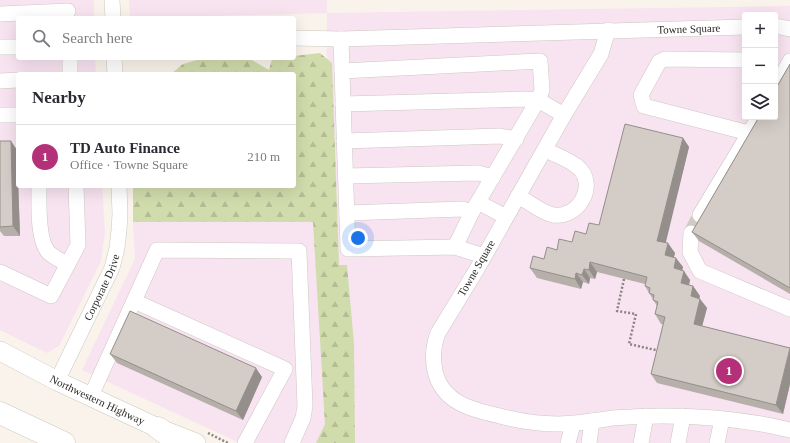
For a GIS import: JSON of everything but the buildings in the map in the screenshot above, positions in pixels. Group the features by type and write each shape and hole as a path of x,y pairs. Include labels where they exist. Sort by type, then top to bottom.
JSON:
{"highway":[{"path":"0,413 64,443"},
{"path":"158,428 179,443"}],"main road":[{"name":"Northwestern Highway","path":"0,351 57,381 158,428 196,443"}],"street":[{"path":"112,0 113,16"},
{"path":"0,14 68,10"},
{"name":"Towne Square","path":"296,38 342,39 494,36 608,30 742,27"},
{"path":"778,27 790,29"},
{"name":"Towne Square","path":"608,30 601,54 564,115 484,256 445,320 434,343 433,353 439,383 444,392 459,404 481,412 538,423 573,424 625,417 683,416 722,419 790,430"},
{"path":"342,39 348,249 455,247 484,256"},
{"path":"0,47 16,47"},
{"path":"742,60 665,59 659,62 641,95 644,106 749,133"},
{"path":"70,60 70,72"},
{"path":"114,60 115,72"},
{"path":"342,71 540,61 542,90 538,100 475,207 455,247"},
{"path":"776,84 779,73 790,61"},
{"path":"0,81 16,80"},
{"path":"343,104 526,99 538,100 564,115"},
{"path":"0,115 16,115"},
{"path":"700,215 757,120"},
{"path":"344,141 500,136 516,139"},
{"path":"518,196 554,215 565,214 575,210 582,202 586,191 586,180 581,170 573,163 545,150"},
{"path":"345,176 478,172 493,177"},
{"path":"39,188 41,237 44,246 49,254 67,264"},
{"path":"0,272 50,296 78,245 76,188"},
{"name":"Corporate Drive","path":"57,381 112,268 117,248 119,230 119,188"},
{"path":"347,213 462,209 475,207 506,217"},
{"path":"691,233 690,252 700,271 790,308"},
{"path":"91,396 157,250 299,251 305,406 303,418 292,443"},
{"path":"134,301 285,369 245,443"},
{"path":"641,443 646,416"},
{"path":"678,443 683,416"},
{"path":"717,443 722,419"},
{"path":"589,443 592,422"},
{"path":"568,443 573,424"}],"path":[{"path":"624,279 617,311 636,314 629,344 662,351"}],"shaded area":[{"path":"0,0 94,0 94,16 16,16 16,60 95,60 96,72 16,72 16,188 102,188 105,232 101,261 59,346 47,353 0,330"},
{"path":"129,0 327,0 327,13 209,16 130,16"},
{"path":"790,6 790,443 240,443 82,370 135,259 133,222 326,222 327,13"}],"green space":[{"path":"320,53 332,63 339,265 347,265 354,344 355,443 316,443 325,424 313,222 133,222 133,188 296,188 296,72 173,72 183,64 197,60 252,60 269,70 272,60 296,60 296,56"}],"tunnel":[{"path":"691,233 700,215"}],"place":[{"name":"TD Auto Finance","path":"729,371"}]}
